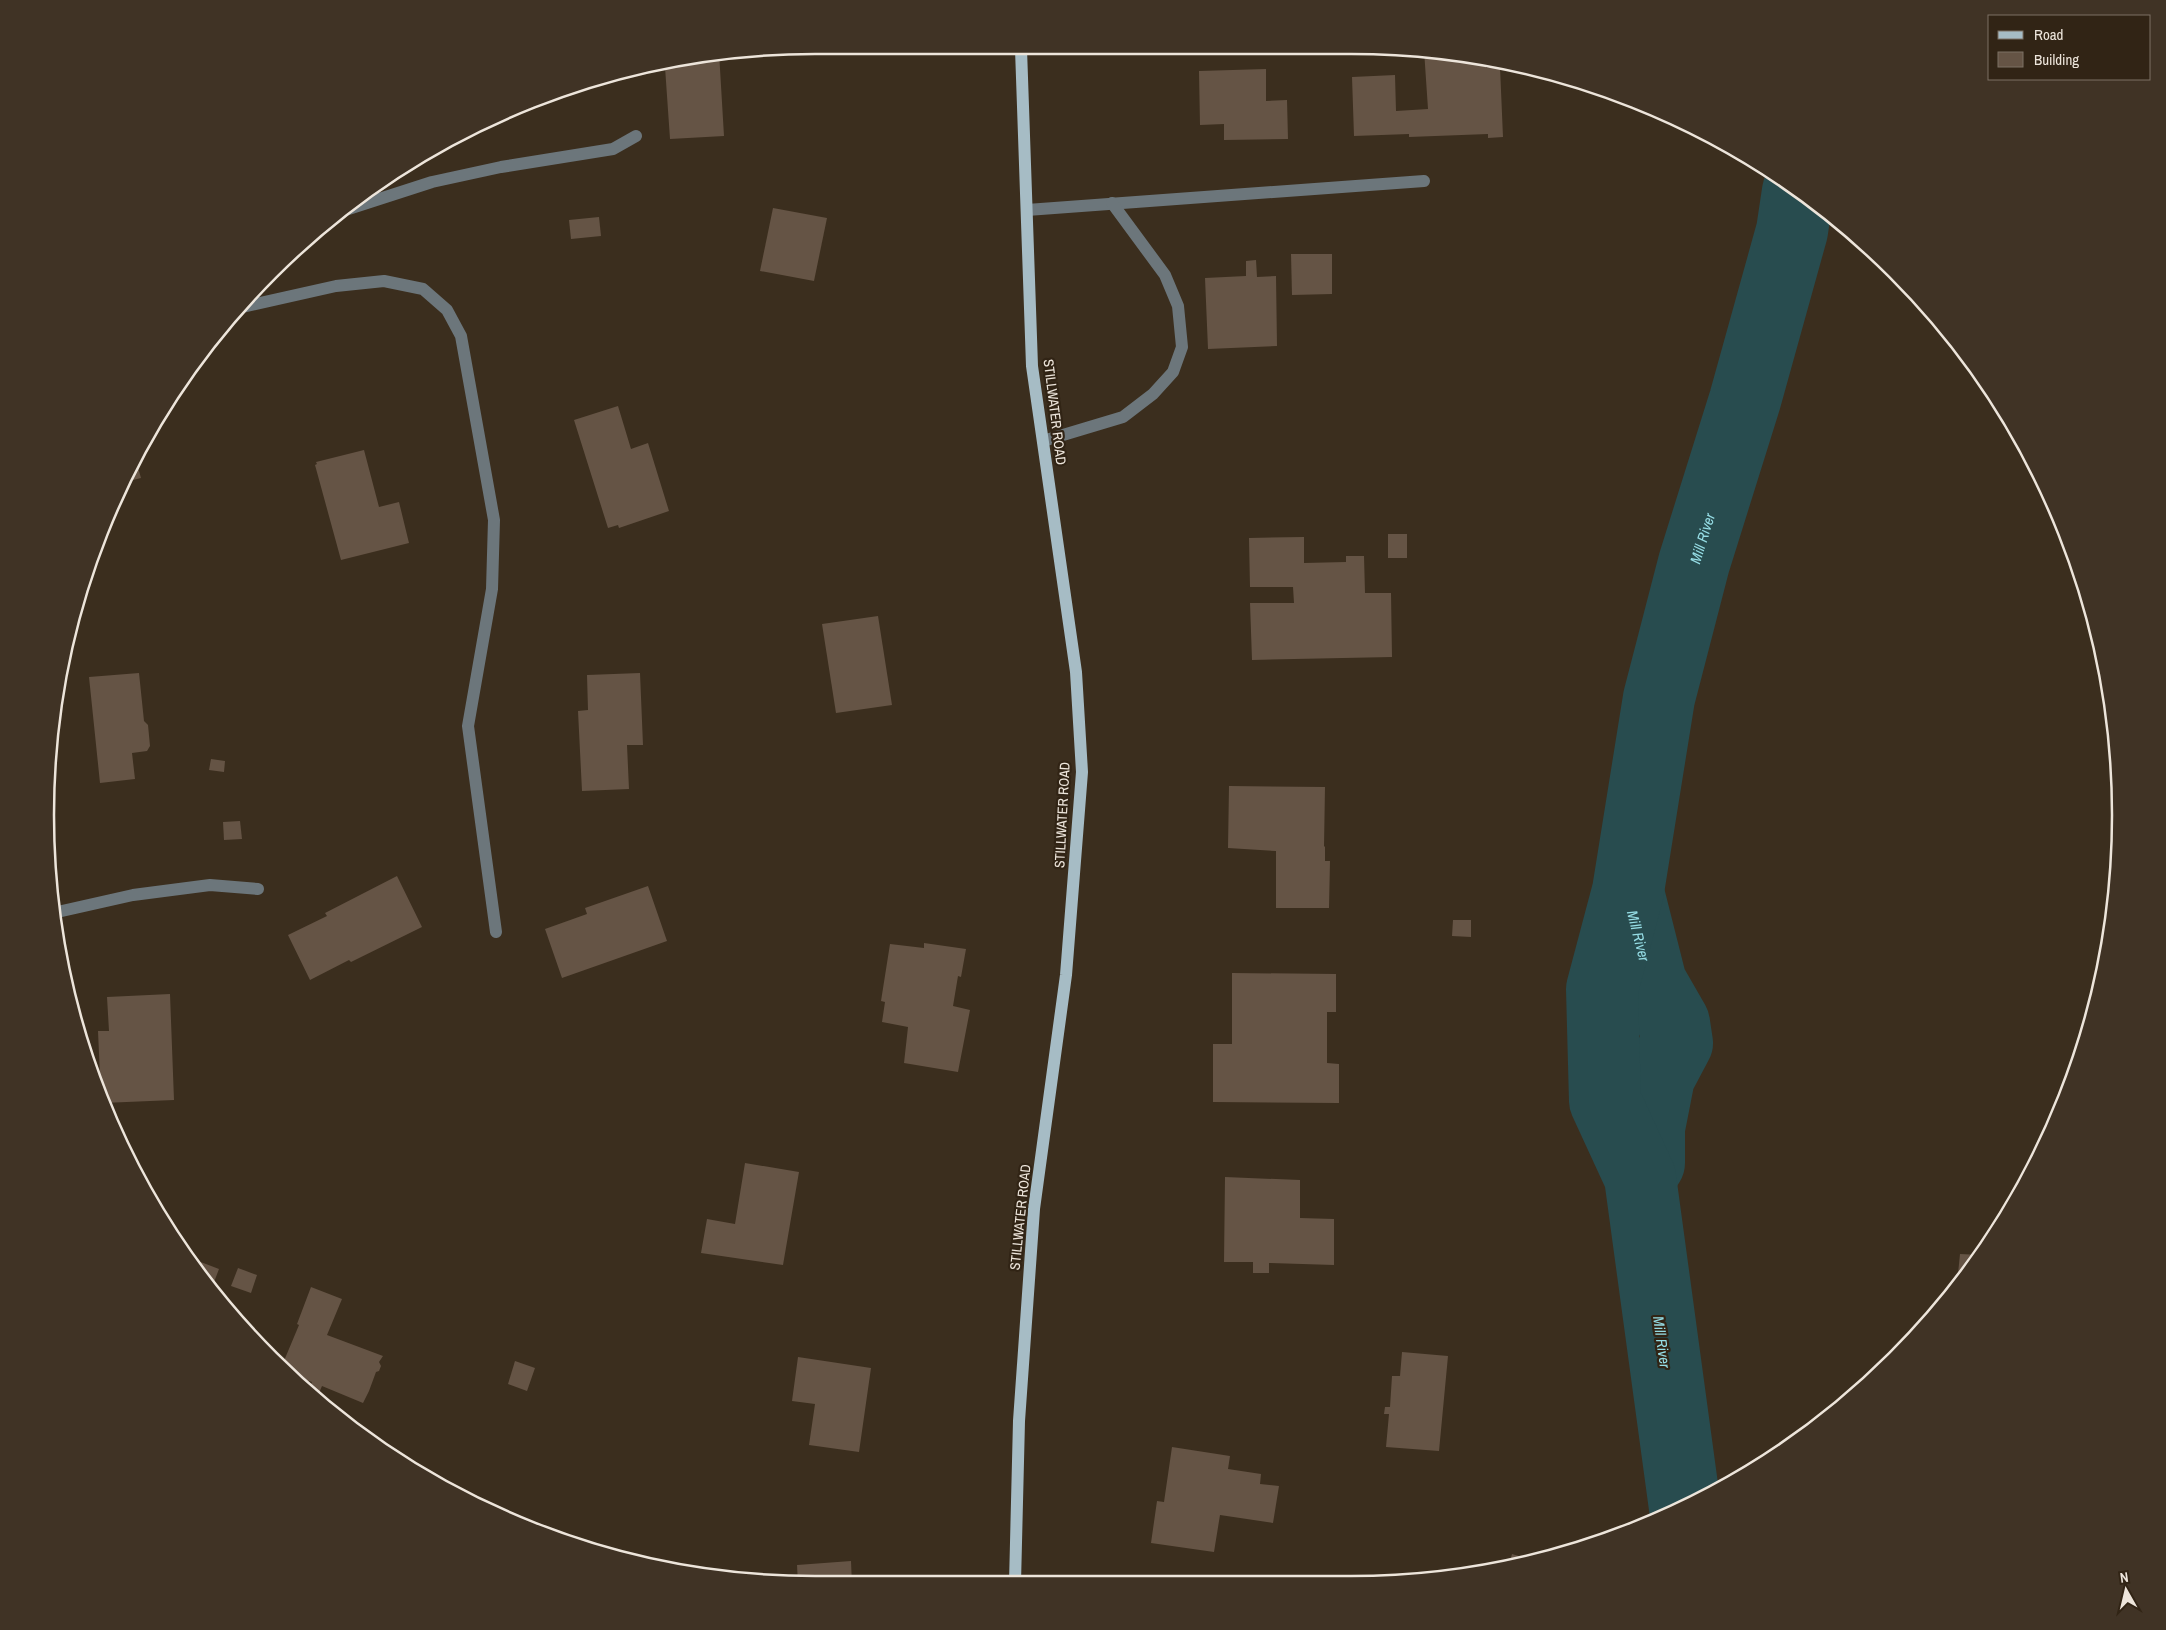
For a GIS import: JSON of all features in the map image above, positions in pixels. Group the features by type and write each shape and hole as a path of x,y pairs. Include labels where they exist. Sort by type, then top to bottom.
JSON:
{"main road":[{"name":"STILLWATER ROAD","path":"1015,1576 1019,1421 1034,1209 1066,976 1082,772 1076,672 1032,366 1021,54"}],"lane":[{"path":"360,205 432,182 501,167 613,149 636,136"},
{"path":"1026,210 1424,181"},
{"path":"1043,441 1123,417 1153,394 1173,372 1182,348 1178,306 1164,275 1112,204"},
{"path":"250,305 336,286 384,281 423,289 447,310 461,336 494,520 492,590 468,726 496,932"},
{"path":"60,911 133,895 210,885 258,889"}],"building":[{"path":"1425,57 1486,66 1486,68 1500,68 1503,137 1488,138 1488,134 1409,137 1409,134 1354,136 1352,77 1395,75 1396,111 1428,109"},
{"path":"719,60 724,136 670,139 665,68"},
{"path":"1266,69 1266,101 1287,100 1288,139 1224,140 1224,124 1200,125 1199,71"},
{"path":"773,208 827,218 814,281 760,271"},
{"path":"599,217 601,236 571,239 569,220"},
{"path":"1291,254 1332,254 1332,294 1292,295"},
{"path":"1256,260 1257,277 1276,276 1277,346 1208,349 1205,278 1246,276 1246,261"},
{"path":"618,406 631,449 648,443 669,511 619,528 618,525 608,528 574,420"},
{"path":"364,450 379,507 399,502 409,543 341,560 315,465 317,464 316,462"},
{"path":"138,467 141,478 131,481"},
{"path":"1388,534 1407,534 1407,558 1388,558"},
{"path":"1304,537 1304,563 1346,562 1346,556 1364,556 1365,593 1391,593 1392,657 1252,660 1250,603 1294,603 1293,587 1250,587 1249,538"},
{"path":"878,616 892,705 836,713 822,624"},
{"path":"139,673 144,721 148,725 150,746 147,751 132,753 135,779 100,783 89,677"},
{"path":"640,673 643,745 627,745 629,789 582,791 578,711 588,710 587,675"},
{"path":"211,759 225,761 224,772 209,770"},
{"path":"1229,786 1325,787 1324,847 1325,861 1330,861 1329,908 1276,908 1276,851 1228,848"},
{"path":"240,821 242,839 224,840 223,822"},
{"path":"397,876 422,927 310,980 288,935 327,916 325,913"},
{"path":"648,886 667,941 562,978 545,929 587,914 585,908"},
{"path":"1453,920 1471,920 1471,937 1452,936"},
{"path":"924,943 966,949 961,977 958,976 953,1006 970,1010 958,1072 904,1063 908,1027 882,1022 885,1002 881,1001 890,944 924,948"},
{"path":"1232,973 1336,974 1336,1012 1327,1012 1327,1063 1339,1064 1339,1103 1213,1102 1213,1044 1232,1044"},
{"path":"170,994 174,1100 111,1103 100,1075 98,1031 109,1031 107,997"},
{"path":"745,1163 799,1172 783,1265 701,1253 707,1219 735,1224"},
{"path":"1225,1177 1300,1180 1300,1218 1334,1219 1334,1265 1269,1263 1269,1273 1253,1273 1253,1262 1224,1262"},
{"path":"1960,1254 1972,1255 1958,1274"},
{"path":"199,1261 219,1269 214,1282"},
{"path":"238,1268 257,1275 251,1293 231,1286"},
{"path":"311,1287 342,1299 327,1335 383,1356 379,1362 381,1366 379,1371 376,1372 363,1403 322,1386 319,1392 311,1385 312,1382 305,1380 284,1360 299,1325 297,1324"},
{"path":"1402,1352 1448,1356 1439,1451 1386,1447 1389,1414 1384,1414 1385,1407 1390,1407 1392,1376 1400,1376"},
{"path":"798,1357 871,1368 859,1452 809,1445 815,1404 792,1401"},
{"path":"515,1361 535,1368 527,1391 508,1384"},
{"path":"1172,1447 1230,1456 1228,1469 1261,1474 1260,1484 1279,1486 1273,1523 1220,1515 1214,1552 1151,1543 1157,1501 1164,1502"},
{"path":"1512,1554 1521,1557 1511,1559"},
{"path":"851,1561 852,1576 798,1576 797,1565"}],"waterway":[{"name":"Mill River","path":"1684,1500 1640,1177 1605,1101 1602,989 1628,891 1659,698 1694,563 1745,400 1792,231 1797,199"},
{"name":"Mill River","path":"1628,892 1651,983 1674,1023 1677,1043 1659,1077 1649,1128 1649,1163 1640,1177"}]}
